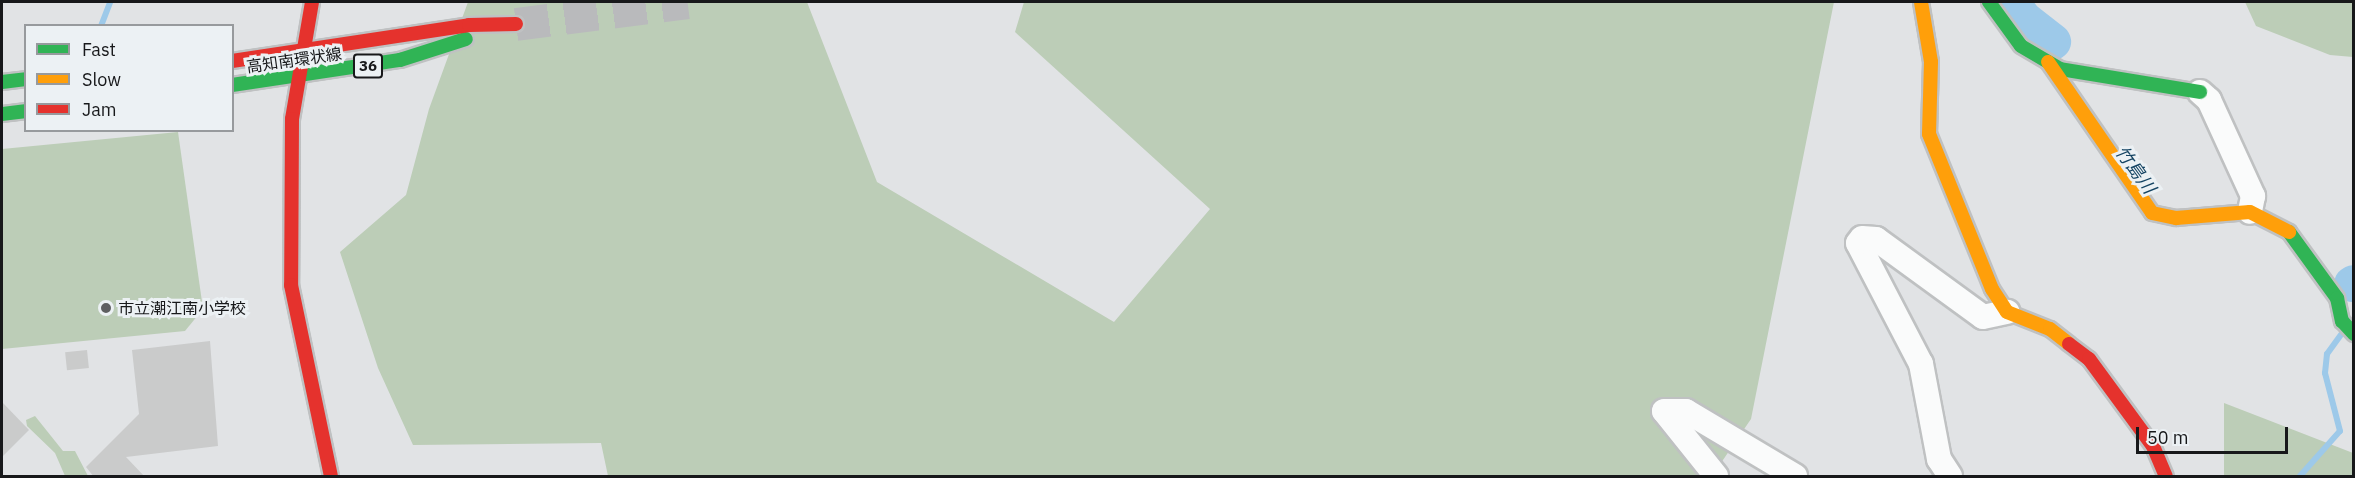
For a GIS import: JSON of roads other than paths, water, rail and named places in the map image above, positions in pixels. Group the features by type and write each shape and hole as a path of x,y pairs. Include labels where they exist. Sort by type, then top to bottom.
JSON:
{"street":[{"path":"312,2 292,119 291,285 331,477"},
{"path":"1921,2 1931,62 1929,134 1975,252 2007,312 2075,344 2153,446 2166,477"},
{"path":"1989,2 2009,34 2060,69 2200,92 2210,100 2253,196 2250,212"},
{"name":"高知南環状線","path":"234,85 300,77 420,55 498,27 516,24"},
{"name":"高知南環状線","path":"234,61 469,25 498,27"},
{"path":"2048,62 2157,216 2250,212 2292,235 2337,298 2342,321 2354,334"},
{"path":"2,82 24,79"},
{"path":"2,114 24,111"},
{"path":"1950,477 1939,459 1922,364 1858,243 1862,238 1876,239 1983,317 2007,312"},
{"path":"1716,477 1664,411 1686,411 1795,477"}],"waterway":[{"path":"102,24 110,2"},
{"name":"竹島川","path":"2012,2 2024,19 2053,42"},
{"path":"2300,476 2340,431 2325,373 2327,354 2341,335"}],"tunnel":[{"path":"516,24 688,2"}],"place":[{"name":"市立潮江南小学校","path":"106,308"}]}
